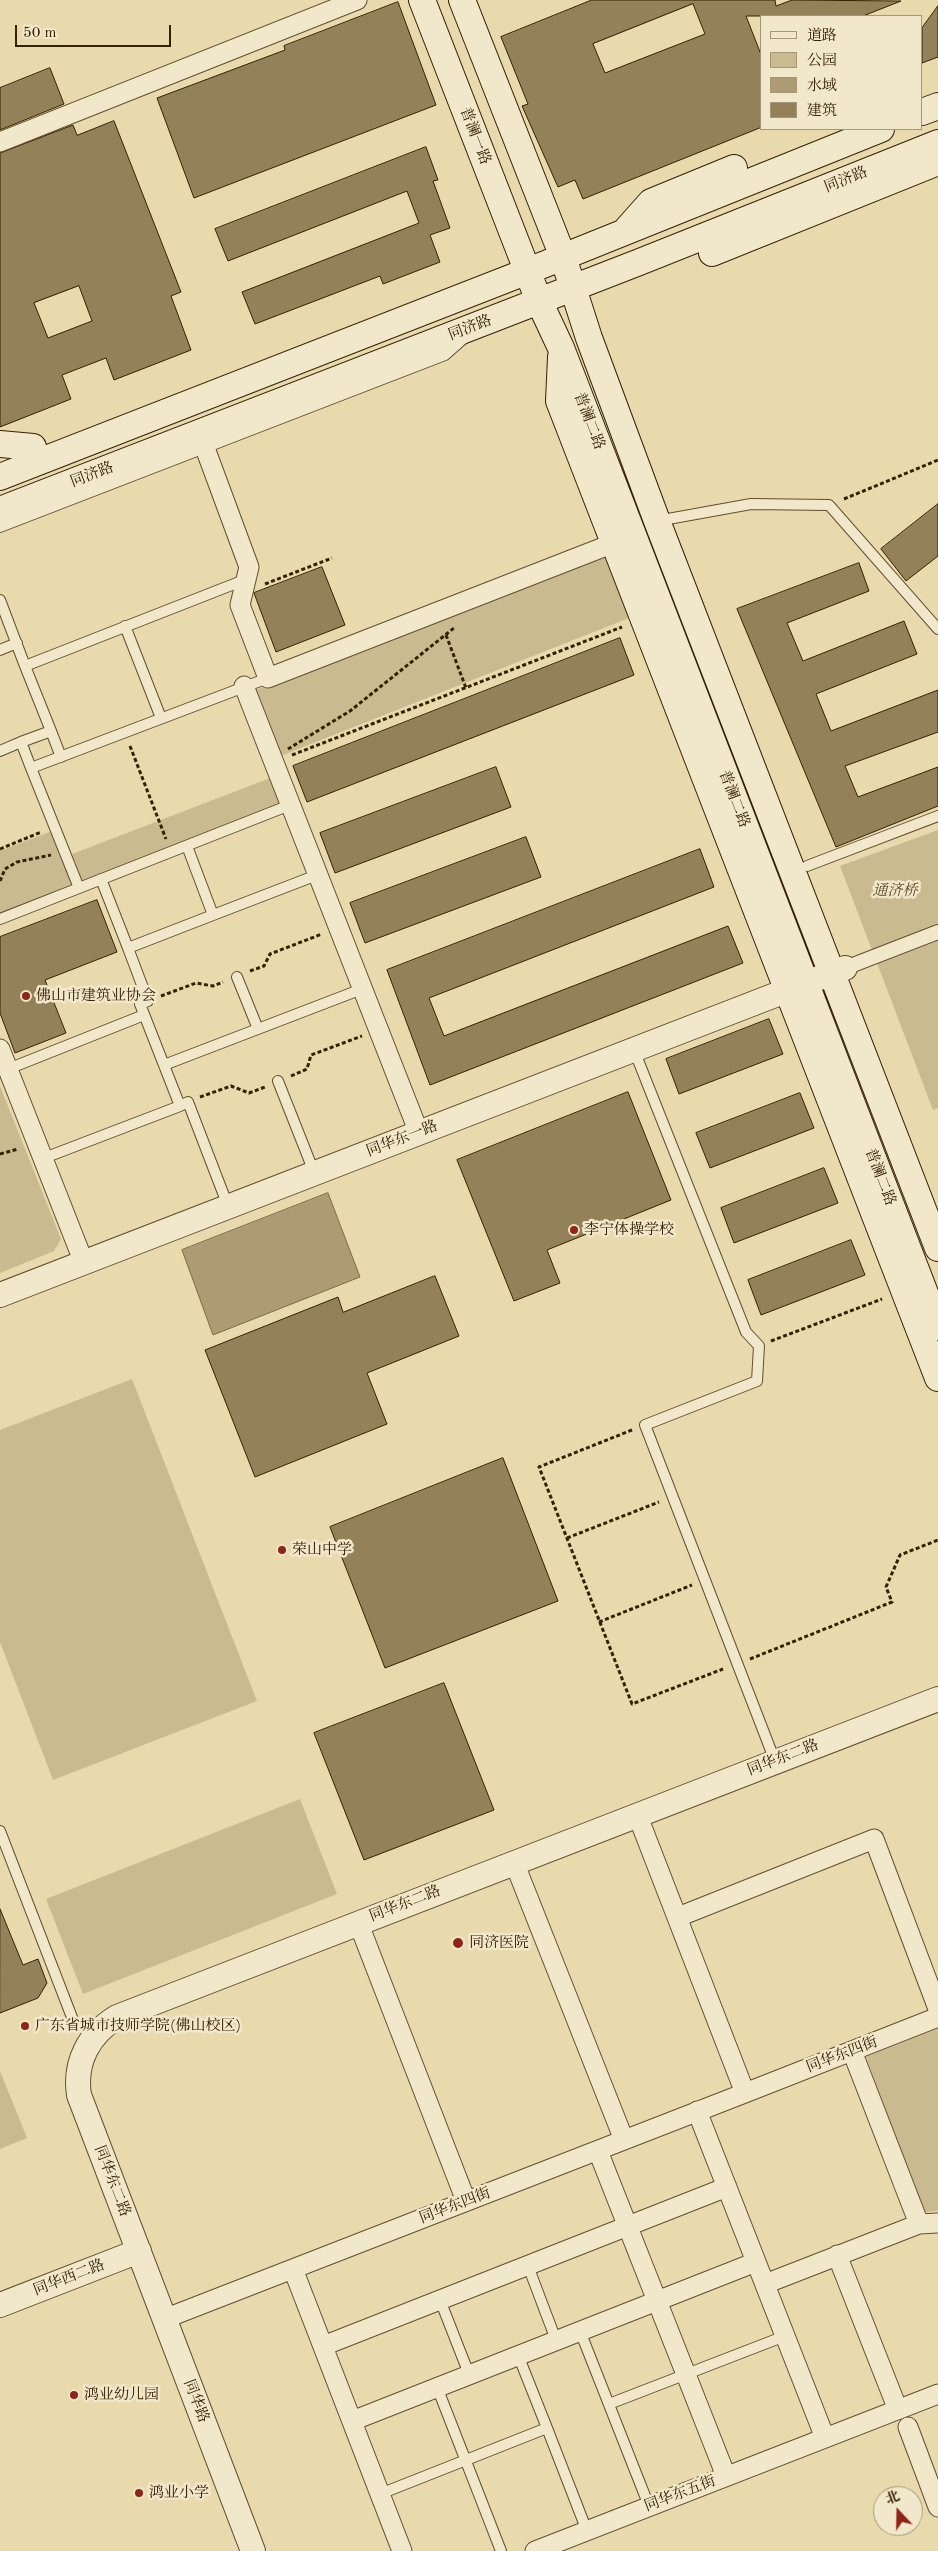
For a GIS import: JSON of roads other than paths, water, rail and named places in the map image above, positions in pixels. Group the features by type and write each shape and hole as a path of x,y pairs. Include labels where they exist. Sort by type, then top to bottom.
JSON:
{"main road":[{"name":"普澜一路","path":"422,0 528,271"},
{"path":"462,0 563,257"},
{"path":"624,233 651,202 832,130"},
{"path":"6,474 528,271 879,130"},
{"name":"同济路","path":"0,510 40,503 483,323 938,143"},
{"path":"637,263 679,266 938,162"},
{"name":"普澜二路","path":"563,257 589,338 666,519 839,971 938,1248"},
{"name":"普澜二路","path":"528,271 539,301 562,348 796,987 938,1328"},
{"path":"6,474 33,447 421,296 472,293"},
{"path":"562,348 558,401 643,619 796,987 904,1290 938,1378"},
{"path":"0,444 33,447"},
{"path":"666,519 807,866 839,971 938,1208"}],"street":[{"path":"0,142 357,0"},
{"path":"205,448 249,568 240,605 268,678 614,543"},
{"path":"244,686 419,1133"},
{"path":"839,971 938,932"},
{"name":"同华东一路","path":"0,1295 314,1172 839,971"},
{"path":"0,1050 84,1263"},
{"name":"同华东二路","path":"139,2251 79,2094 77,2080 80,2062 94,2036 117,2017 358,1922 938,1699"},
{"path":"637,1814 745,2093"},
{"path":"678,1917 874,1839 938,2009"},
{"path":"514,1862 624,2140"},
{"path":"358,1922 466,2201"},
{"name":"同华东四街","path":"164,2319 938,2017"},
{"path":"852,2050 919,2224"},
{"path":"697,2112 825,2438"},
{"path":"598,2151 726,2476"},
{"path":"323,2346 727,2188"},
{"path":"764,2284 919,2224 938,2223"},
{"name":"同华西二路","path":"0,2305 139,2251"},
{"name":"同华路","path":"139,2251 253,2551"},
{"path":"837,2255 898,2410"},
{"path":"352,2421 756,2262"},
{"path":"293,2269 402,2551"},
{"name":"同华东五街","path":"535,2551 938,2394"},
{"path":"908,2427 938,2507"}],"lane":[{"path":"0,527 40,503 205,448 445,354 483,323"},
{"path":"666,519 751,504 829,505 938,629"},
{"path":"26,666 125,626 245,586"},
{"path":"0,600 62,757"},
{"path":"125,626 162,718"},
{"path":"0,650 17,643"},
{"path":"32,768 268,678"},
{"path":"0,751 51,730"},
{"path":"21,742 79,888"},
{"path":"0,919 290,805"},
{"path":"807,866 938,816"},
{"path":"187,846 213,915"},
{"path":"128,948 317,874"},
{"path":"101,879 148,1001 140,1004 180,1106"},
{"path":"237,977 258,1029"},
{"path":"164,1066 362,989"},
{"path":"8,1069 144,1015"},
{"path":"634,1049 746,1332 759,1346 758,1381 645,1426 775,1761"},
{"path":"278,1081 314,1172"},
{"path":"52,1155 188,1102 228,1206"},
{"path":"0,1831 73,2020"},
{"path":"528,2266 556,2340"},
{"path":"440,2300 470,2374"},
{"path":"580,2331 650,2506"},
{"path":"609,2404 785,2336"},
{"path":"518,2355 587,2531"},
{"path":"438,2387 502,2551"},
{"path":"380,2494 547,2428"}],"water":[{"path":"328,1193 360,1277 213,1335 182,1250"}],"place":[{"name":"佛山市建筑业协会","path":"26,996"},
{"name":"李宁体操学校","path":"574,1230"},
{"name":"荣山中学","path":"282,1550"},
{"name":"同济医院","path":"458,1943"},
{"name":"广东省城市技师学院(佛山校区)","path":"25,2026"},
{"name":"鸿业幼儿园","path":"74,2395"},
{"name":"鸿业小学","path":"139,2493"}],"park label":[{"name":"通济桥","path":"895,891"}]}
